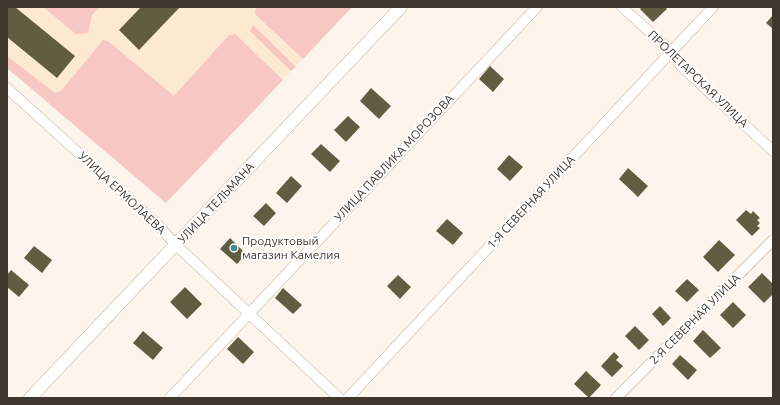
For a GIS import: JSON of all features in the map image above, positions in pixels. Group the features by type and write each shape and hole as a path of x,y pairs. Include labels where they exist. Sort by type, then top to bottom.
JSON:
{"street":[{"name":"УЛИЦА ТЕЛЬМАНА","path":"30,398 401,7"},
{"name":"УЛИЦА ПАВЛИКА МОРОЗОВА","path":"170,398 249,312 537,7"},
{"name":"ПРОЛЕТАРСКАЯ УЛИЦА","path":"622,7 671,51 681,66 773,151"},
{"name":"1-Я СЕВЕРНАЯ УЛИЦА","path":"348,398 713,7"},
{"name":"УЛИЦА ЕРМОЛАЕВА","path":"7,88 158,225 176,245 339,398"},
{"name":"2-Я СЕВЕРНАЯ УЛИЦА","path":"616,398 773,240"}],"shaded area":[{"path":"7,7 352,7 166,203 7,68"},
{"path":"43,7 100,7 92,15 88,33 76,34"},
{"path":"256,7 352,7 303,59 255,14"},
{"path":"253,25 296,67 291,71 250,31"},
{"path":"235,34 283,80 166,203 7,68 7,56 55,93 61,91 103,40 108,41 174,96 229,35"}],"building":[{"path":"7,7 15,7 75,56 57,78 7,37"},
{"path":"141,7 180,7 139,50 119,30"},
{"path":"642,7 665,7 667,9 653,22 640,9"},
{"path":"773,15 773,29 766,23"},
{"path":"490,66 504,79 493,92 479,79"},
{"path":"371,88 391,106 379,119 360,101"},
{"path":"348,116 360,127 346,142 334,130"},
{"path":"321,144 340,161 330,172 311,154"},
{"path":"509,155 523,167 510,181 497,169"},
{"path":"628,168 648,186 638,197 619,179"},
{"path":"291,176 302,186 287,203 276,193"},
{"path":"266,203 276,213 264,226 253,216"},
{"path":"746,210 751,214 753,211 760,218 757,220 760,223 757,226 760,228 752,236 736,220"},
{"path":"447,219 463,233 453,245 436,231"},
{"path":"230,238 246,254 237,264 220,249"},
{"path":"719,240 735,255 718,272 703,257"},
{"path":"34,246 52,260 42,273 24,258"},
{"path":"11,270 29,285 19,297 7,287 7,275"},
{"path":"762,273 773,284 773,294 764,303 748,287"},
{"path":"398,275 411,287 400,299 387,286"},
{"path":"687,279 699,290 687,302 675,291"},
{"path":"185,287 202,304 187,319 170,302"},
{"path":"283,288 302,305 293,314 275,298"},
{"path":"733,302 746,315 733,328 720,315"},
{"path":"660,306 671,318 663,326 652,314"},
{"path":"635,326 649,340 639,350 625,336"},
{"path":"703,330 721,348 710,358 693,341"},
{"path":"143,331 163,348 153,360 133,343"},
{"path":"238,337 254,352 243,364 227,349"},
{"path":"614,352 619,357 616,360 623,366 612,377 601,366"},
{"path":"680,355 697,370 688,380 672,364"},
{"path":"586,371 601,385 589,398 574,384"}],"place":[{"name":"Продуктовый магазин Камелия","path":"234,248"}]}
